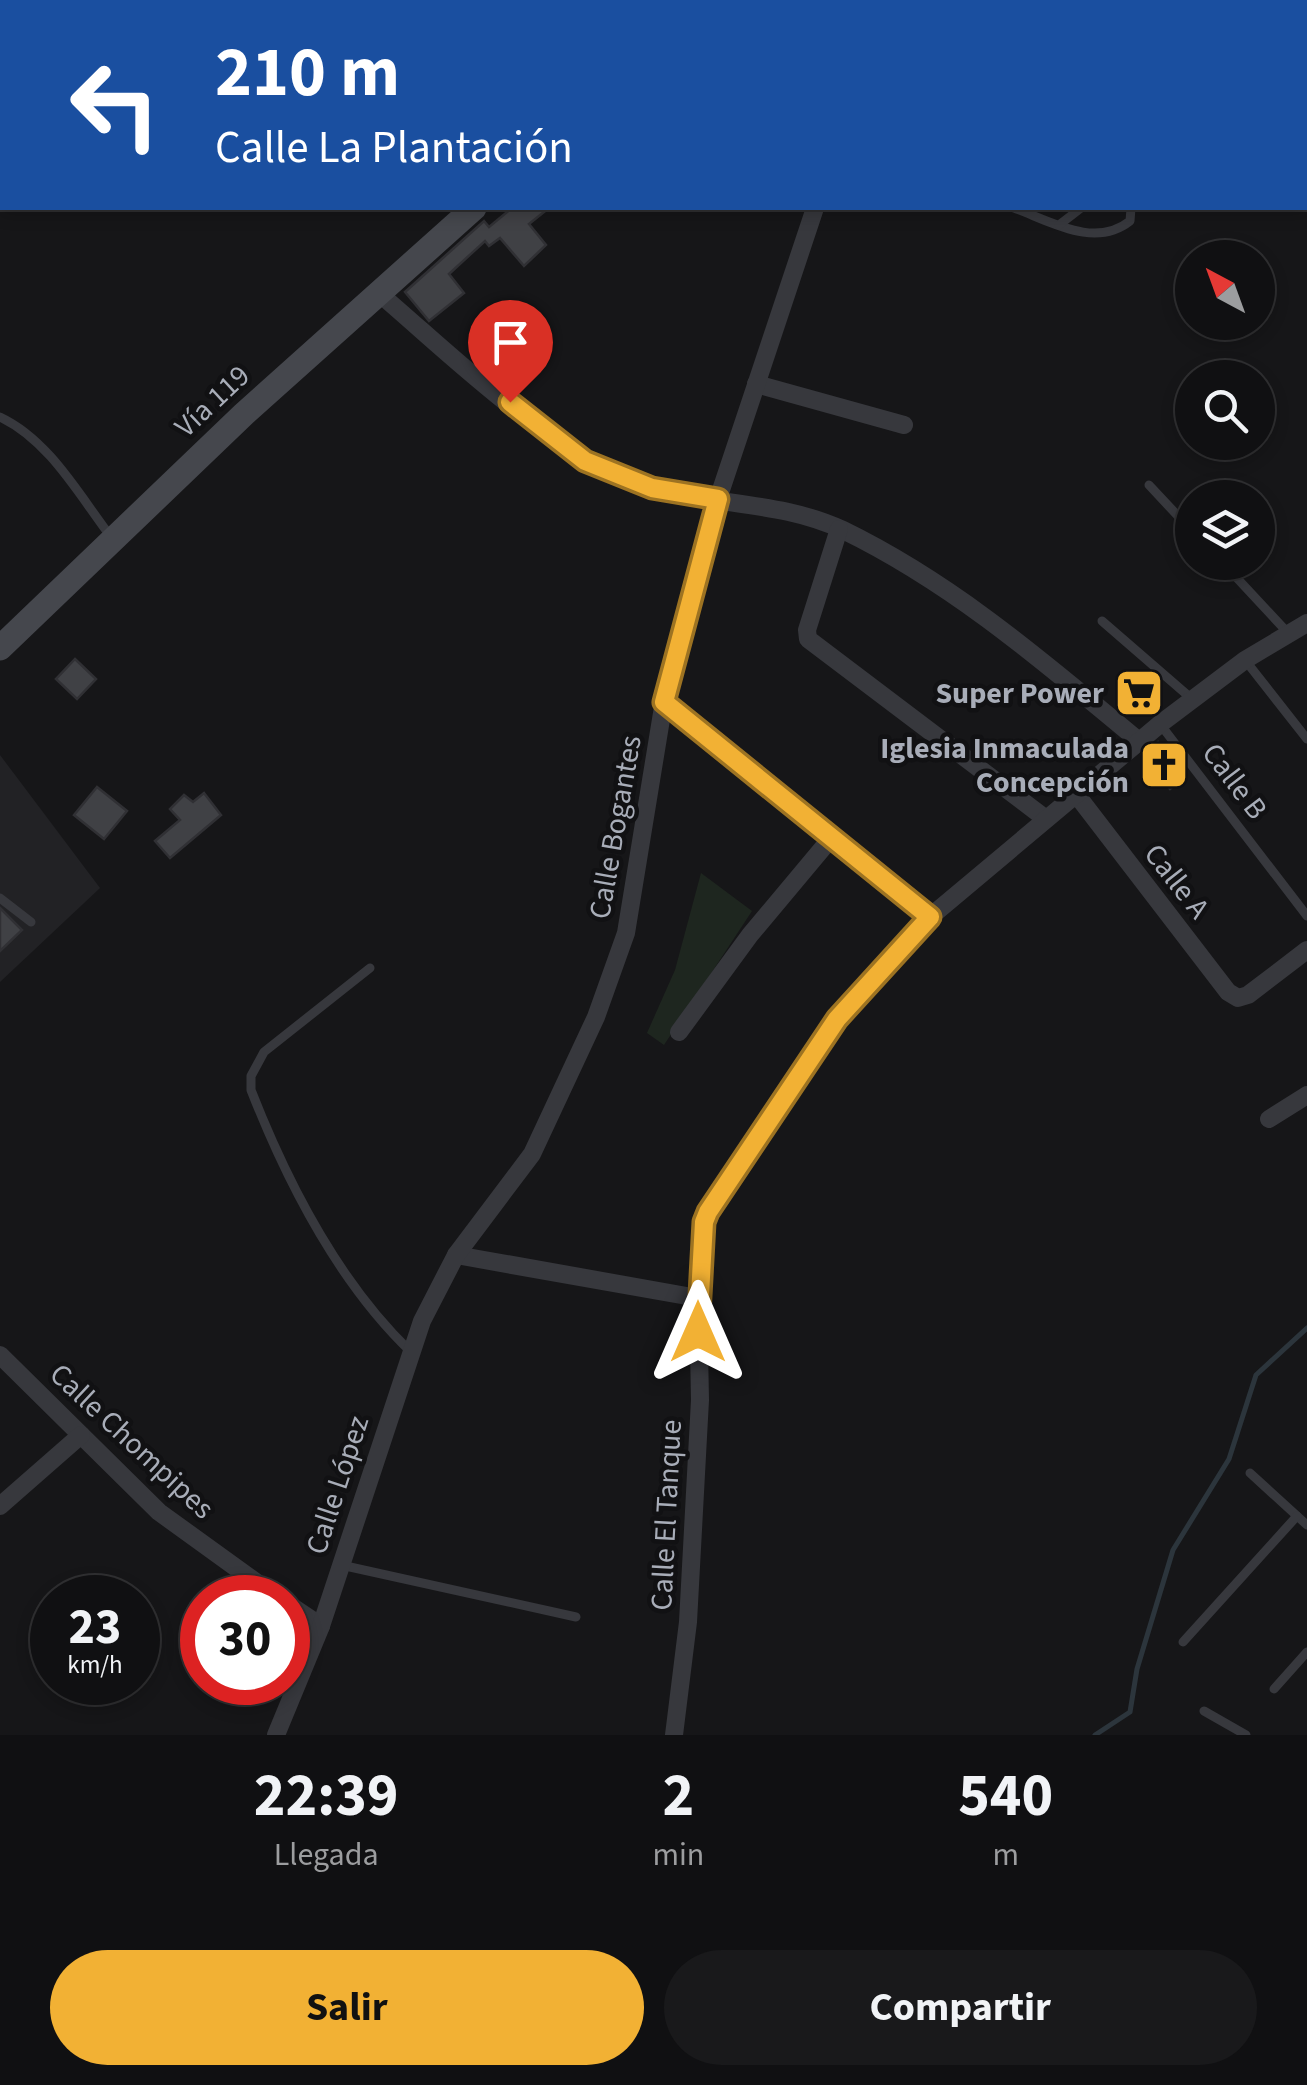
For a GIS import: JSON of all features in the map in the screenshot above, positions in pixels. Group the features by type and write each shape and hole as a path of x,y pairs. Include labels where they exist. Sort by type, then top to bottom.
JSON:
{"main road":[{"name":"Vía 119","path":"0,648 244,414 472,210"}],"street":[{"name":"Calle Bogantes","path":"456,1255 532,1154 596,1017 626,933 664,702 718,499 815,210"},
{"path":"380,294 585,461 652,488 782,509 839,528 967,602 1139,741"},
{"path":"756,384 904,425"},
{"path":"839,528 807,630 808,639 1046,819"},
{"name":"Calle El Tanque","path":"674,1735 688,1622 700,1400 698,1298 708,1212 837,1019 930,917 1192,699 1307,623"},
{"path":"664,702 930,917"},
{"name":"Calle A","path":"1076,794 1228,992 1238,998 1307,950"},
{"path":"679,1032 750,935 832,837"},
{"path":"1269,1119 1307,1095"},
{"path":"456,1255 698,1298"},
{"name":"Calle López","path":"276,1735 320,1626 411,1352 456,1255"},
{"name":"Calle Chompipes","path":"0,1356 160,1512 246,1575"},
{"path":"0,1506 81,1435"},
{"path":"310,1619 320,1626"}],"lane":[{"path":"1020,210 1059,224 1108,234 1130,221 1131,210"},
{"path":"1059,224 1078,210"},
{"path":"0,417 16,424 43,449 112,539"},
{"path":"1149,485 1175,513"},
{"path":"1239,580 1289,634"},
{"path":"1102,621 1192,699"},
{"path":"1246,660 1307,739"},
{"name":"Calle B","path":"1160,724 1307,916"},
{"path":"0,898 31,922"},
{"path":"370,968 264,1052 251,1076 251,1090 325,1240 383,1325 411,1352"},
{"path":"1250,1473 1307,1526"},
{"path":"1183,1642 1297,1516"},
{"path":"341,1565 576,1617"},
{"path":"1274,1689 1307,1652"},
{"path":"1204,1711 1246,1735"}],"shaded area":[{"path":"0,755 100,888 0,982"},
{"path":"701,873 752,911 664,1045 647,1033 675,970"}],"building":[{"path":"510,210 546,210 529,224 546,245 524,266 500,238 489,246 485,241 449,274 464,293 429,321 405,292 484,221 489,227"},
{"path":"75,659 96,679 77,699 56,679"},
{"name":"Iglesia Inmaculada Concepción","path":"1158,742 1185,776 1170,789 1142,755"},
{"path":"97,787 127,811 104,839 74,815"},
{"path":"204,793 221,815 170,858 155,841 180,820 170,809 184,795 193,802"},
{"path":"0,908 22,930 0,951"}],"waterway":[{"path":"1095,1735 1130,1712 1137,1669 1173,1550 1229,1459 1256,1375 1307,1328"}],"place":[{"name":"Super Power","path":"1139,693"},
{"name":"Iglesia Inmaculada Concepción","path":"1164,765"}],"route":[{"path":"510,402 585,461 652,488 718,499 664,702 930,917 837,1019 708,1212 704,1222 698,1332"}]}
